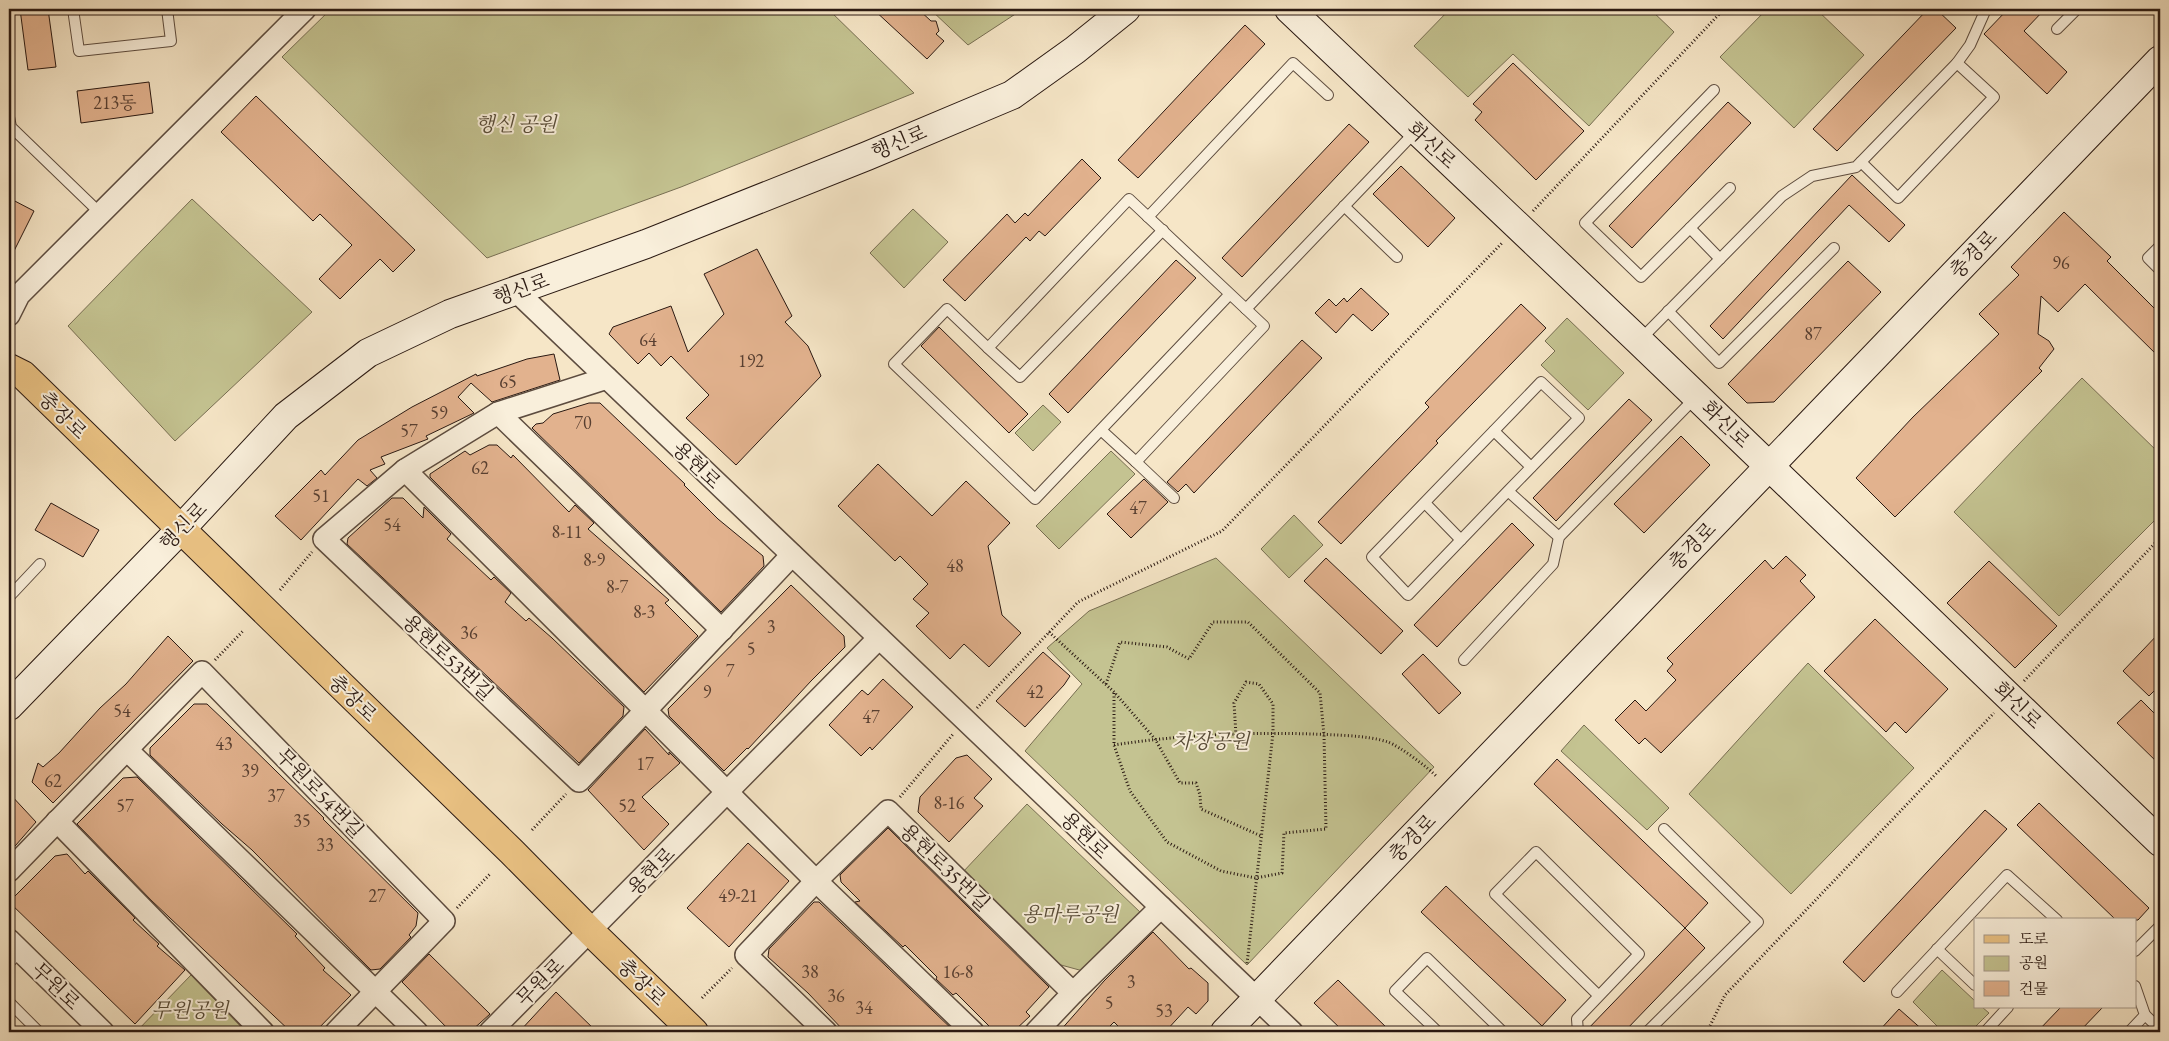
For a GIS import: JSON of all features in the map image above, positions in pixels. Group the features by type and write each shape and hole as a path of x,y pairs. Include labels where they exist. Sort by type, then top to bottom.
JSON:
{"main road":[{"name":"행신로","path":"9,706 180,530 286,416 368,353 450,314 646,244 867,156 1012,95 1075,50 1126,9"},
{"name":"화신로","path":"1289,9 1639,341 2160,842"},
{"name":"충경로","path":"1225,1032 2160,60"},
{"name":"충장로","path":"9,368 23,376 505,845 590,932 694,1032"}],"street":[{"path":"9,315 19,295 305,9"},
{"name":"용현로","path":"516,291 1292,1032"},
{"path":"324,539 406,470 498,413 607,378"},
{"path":"498,413 722,630"},
{"path":"406,470 816,881 973,1032"},
{"name":"용현로53번길","path":"324,539 579,781"},
{"path":"579,781 792,555"},
{"name":"용현로","path":"590,932 879,638"},
{"path":"9,871 202,672"},
{"name":"무원로54번길","path":"202,672 444,921"},
{"path":"127,750 417,1032"},
{"name":"용현로35번길","path":"746,955 816,881 888,811 1073,993"},
{"path":"57,822 263,1032"},
{"path":"1036,1032 1161,907"},
{"path":"336,1032 444,921"},
{"name":"무원로","path":"490,1032 590,932"},
{"name":"무원로","path":"13,951 103,1032"},
{"path":"746,955 826,1032"}],"lane":[{"path":"73,9 79,51 171,41 167,9"},
{"path":"1639,341 1782,196 1812,176 1856,167 1957,63 1970,45 1986,9"},
{"path":"2057,29 2077,9"},
{"path":"1148,217 1293,63 1328,95"},
{"path":"1861,162 1898,198 1994,97 1957,63"},
{"path":"1714,90 1584,223 1641,277 1730,188"},
{"path":"9,117 11,127 100,213"},
{"path":"1246,309 1416,130"},
{"path":"988,348 1130,199 1264,326 1136,462"},
{"path":"1344,206 1397,258"},
{"path":"1690,228 1720,259"},
{"path":"1163,230 1020,377 947,309 894,364 1035,499 1230,294"},
{"path":"2160,246 2148,258 2160,270"},
{"path":"1668,311 1719,363 1834,248"},
{"path":"1541,382 1579,418 1531,467 1408,595 1372,557 1541,382"},
{"path":"1464,660 1552,564 1559,537 1696,396"},
{"path":"1101,430 1174,498"},
{"path":"1494,431 1531,467"},
{"path":"1508,491 1559,537"},
{"path":"1425,503 1461,540"},
{"path":"9,597 40,564"},
{"path":"1648,1032 1758,922 1664,829"},
{"path":"1578,1032 1577,1018 1599,996 1639,954 1536,852 1494,894 1599,996"},
{"path":"1897,992 2007,875 2055,918"},
{"path":"2136,950 2160,926"},
{"path":"1937,949 1974,984"},
{"path":"1438,1032 1395,991 1427,958 1503,1032"},
{"path":"2136,989 2145,1015 2160,1029"},
{"path":"9,1002 39,1032"},
{"path":"1985,1032 2004,1009"},
{"path":"2129,1032 2145,1015"}],"path":[{"path":"1529,215 1724,9"},
{"path":"977,708 1078,602 1222,530 1507,238"},
{"path":"2022,683 2160,538"},
{"path":"280,590 324,539"},
{"path":"1106,684 1120,642 1167,647 1189,659 1213,622 1248,622 1320,693 1324,735 1326,829 1284,833 1282,873 1256,878 1221,871 1166,842 1130,791 1114,745 1114,692"},
{"path":"202,672 244,630"},
{"path":"1049,632 1106,684 1155,738 1180,783 1196,783 1200,795 1201,809 1261,836"},
{"path":"1236,735 1234,703 1246,682 1260,684 1273,704 1273,733 1247,965"},
{"path":"1707,1032 1725,995 1998,709"},
{"path":"888,811 956,731"},
{"path":"1114,745 1155,738 1273,733 1324,735 1388,742 1431,770 1437,777"},
{"path":"532,830 579,781"},
{"path":"444,921 491,873"},
{"path":"702,998 746,955"}],"green space":[{"name":"행신 공원","path":"331,9 828,9 914,93 681,187 487,258 282,57"},
{"path":"930,9 1023,9 968,45"},
{"path":"1450,9 1650,9 1674,32 1589,126 1513,54 1468,97 1414,46"},
{"path":"1767,9 1816,9 1864,55 1794,128 1720,57"},
{"path":"192,199 312,312 175,441 68,326"},
{"path":"913,209 948,242 904,288 870,253"},
{"path":"1567,318 1624,373 1588,410 1541,365 1555,351 1545,341"},
{"path":"2082,378 2160,454 2160,515 2059,616 1954,512"},
{"path":"1043,405 1061,422 1033,451 1015,433"},
{"path":"1111,451 1135,474 1059,549 1036,526"},
{"path":"1294,515 1323,545 1289,578 1261,549"},
{"name":"차장공원","path":"1216,558 1434,767 1247,965 1025,751 1082,684 1047,648 1089,611"},
{"path":"1808,663 1914,768 1791,894 1689,794"},
{"path":"1584,725 1669,808 1647,830 1561,751"},
{"name":"용마루공원","path":"1027,804 1141,913 1083,971 1050,962 962,873"},
{"path":"1942,970 1974,1000 1974,1008 1983,1008 1989,1013 1970,1032 1943,1032 1913,1002"},
{"name":"무원공원","path":"191,975 246,1032 136,1032"}],"building":[{"path":"20,9 48,9 56,67 28,70"},
{"path":"873,9 918,9 931,21 936,21 939,31 936,34 944,41 927,59"},
{"path":"1928,9 1936,9 1956,28 1837,151 1813,129"},
{"path":"2008,9 2045,9 2024,31 2067,72 2047,94 1984,34"},
{"path":"1245,25 1265,44 1138,178 1118,160"},
{"path":"1513,63 1584,131 1536,180 1475,120 1482,112 1473,104"},
{"path":"149,82 153,113 81,123 77,91"},
{"path":"256,96 415,250 393,272 380,259 340,299 319,279 352,245 320,214 313,221 221,132"},
{"path":"1728,102 1751,123 1632,248 1609,226"},
{"path":"1349,124 1369,142 1242,277 1222,258"},
{"path":"1082,159 1101,178 1045,236 1039,231 1030,241 1026,237 965,301 943,280 1007,214 1015,223 1025,213 1028,216"},
{"path":"1401,166 1455,218 1428,247 1373,194"},
{"path":"1852,175 1905,225 1889,242 1849,205 1723,339 1710,326"},
{"path":"9,198 34,211 9,261"},
{"path":"2064,212 2111,257 2107,261 2160,314 2160,358 2085,284 2058,312 2041,296 2038,334 2049,341 2054,349 2039,368 2042,371 1895,517 1856,478 1913,417 1999,334 1979,314 2019,275 2011,267"},
{"path":"757,249 792,316 785,322 808,346 821,376 736,465 686,418 709,395 671,356 661,366 649,353 638,364 609,334 613,327 671,306 688,352 724,314 704,274"},
{"path":"1176,260 1196,278 1068,413 1049,394"},
{"path":"1848,261 1881,292 1774,402 1747,403 1728,384"},
{"path":"1361,288 1389,314 1372,331 1353,314 1336,333 1315,313 1329,299 1336,306 1344,298 1347,302"},
{"path":"1521,304 1546,328 1436,441 1438,443 1341,544 1318,522 1429,407 1425,403"},
{"path":"939,327 1028,414 1009,433 921,346"},
{"path":"1302,340 1322,358 1194,493 1186,484 1178,492 1167,482"},
{"path":"554,354 560,380 492,402 471,383 458,397 474,413 426,436 428,439 381,457 385,464 370,470 377,478 367,486 358,479 301,540 275,516 321,470 325,475 358,440 412,407 476,374 477,376 527,359"},
{"path":"1629,399 1652,420 1556,521 1533,498"},
{"path":"589,403 600,403 685,484 718,519 763,556 764,566 721,612 532,428 536,424 543,423 553,414"},
{"path":"1681,436 1710,465 1644,533 1614,504"},
{"path":"489,445 497,445 511,458 513,455 569,512 575,505 594,523 588,529 669,600 665,603 698,636 644,692 430,477 430,474 465,451 470,455"},
{"path":"878,464 932,516 966,481 1010,523 988,546 1002,615 1021,633 989,667 964,644 950,659 916,626 929,613 913,599 928,584 900,556 895,561 838,506"},
{"path":"1144,479 1168,502 1131,538 1107,514"},
{"path":"392,498 403,498 423,518 424,507 451,534 447,539 491,580 494,577 511,593 505,602 526,621 529,618 552,638 624,707 623,716 579,763 347,544 348,538"},
{"path":"51,503 99,530 83,557 35,530"},
{"path":"1512,523 1534,545 1437,647 1414,625"},
{"path":"1786,556 1806,575 1800,581 1815,597 1661,753 1645,738 1639,744 1615,720 1635,700 1646,711 1676,680 1667,671 1673,664 1667,658 1765,560 1773,569"},
{"path":"1326,558 1403,631 1381,654 1304,581"},
{"path":"1989,561 2057,626 2015,668 1947,603"},
{"path":"791,585 844,636 845,647 748,749 724,771 669,716 668,709"},
{"path":"1875,619 1948,689 1906,733 1895,722 1886,732 1824,671"},
{"path":"2160,632 2160,685 2149,696 2123,671"},
{"path":"168,636 193,661 53,803 32,782 38,763 43,767 59,753 100,708 126,684"},
{"path":"1043,652 1070,676 1025,727 996,701"},
{"path":"1423,654 1461,693 1439,714 1402,674"},
{"path":"883,679 913,707 872,750 870,747 861,756 829,725 862,690 868,695"},
{"path":"2141,700 2160,719 2160,765 2117,723"},
{"path":"194,704 207,704 418,913 416,926 409,935 411,937 380,969 371,970 252,850 150,755 150,748"},
{"path":"645,729 669,755 669,752 680,763 642,797 669,824 644,850 588,790"},
{"path":"967,755 992,779 974,798 983,806 949,842 918,812 920,797 956,758"},
{"path":"1557,759 1708,903 1685,928 1534,784"},
{"path":"137,777 297,934 295,936 325,968 323,970 351,995 315,1032 291,1032 152,901 77,824 123,778"},
{"path":"9,793 36,822 9,853"},
{"path":"2039,803 2149,908 2138,920 2136,918 2114,918 2017,825"},
{"path":"1985,810 2007,829 1864,982 1843,962"},
{"path":"888,828 1049,987 1026,1012 1030,1016 1013,1032 995,1032 956,993 953,995 936,979 937,977 905,945 903,947 855,902 860,901 841,882 840,875"},
{"path":"748,843 789,881 729,947 687,908"},
{"path":"67,854 85,874 88,871 135,918 133,920 159,944 157,946 185,970 135,1024 9,902 55,856"},
{"path":"1446,886 1566,1000 1542,1026 1421,912"},
{"path":"814,902 819,902 955,1032 845,1032 808,993 768,957 769,949"},
{"path":"1685,928 1705,948 1624,1032 1585,1032"},
{"path":"1153,932 1189,969 1191,968 1208,983 1208,1001 1196,1014 1188,1007 1165,1032 1124,1032 1114,1022 1104,1032 1059,1032 1104,981"},
{"path":"429,954 490,1014 470,1032 451,1032 402,982"},
{"path":"1338,980 1391,1032 1344,1032 1314,1003"},
{"path":"556,992 597,1032 519,1032"},
{"path":"2060,1008 2102,1008 2079,1032 2037,1032"},
{"path":"1899,1009 1925,1032 1878,1032"}]}
